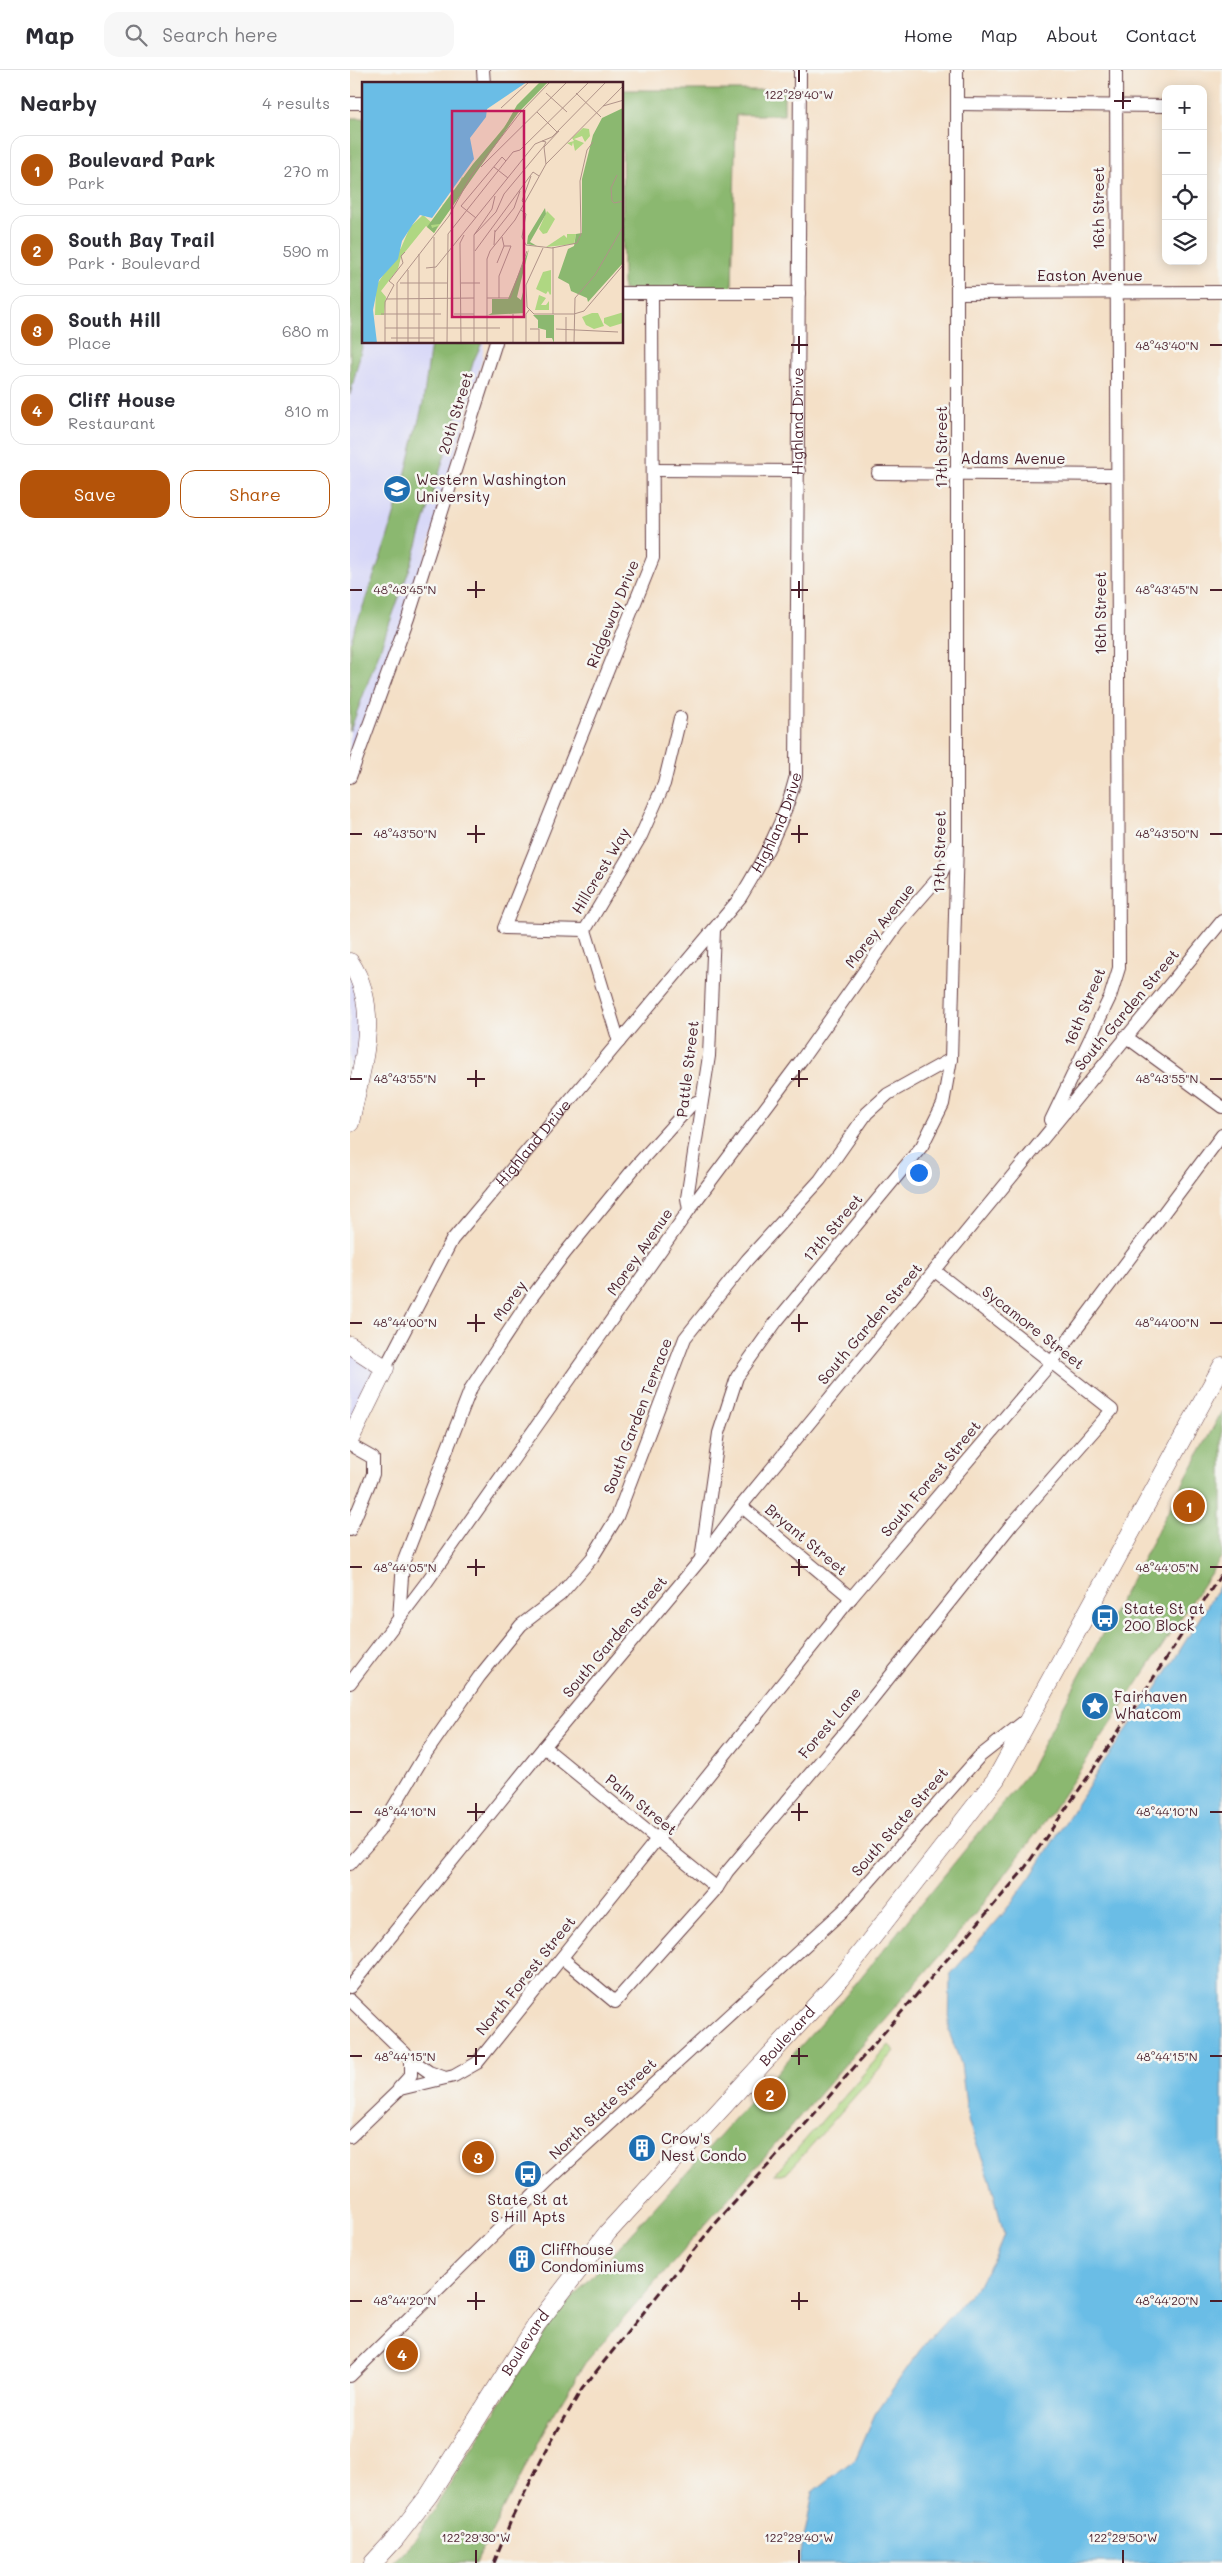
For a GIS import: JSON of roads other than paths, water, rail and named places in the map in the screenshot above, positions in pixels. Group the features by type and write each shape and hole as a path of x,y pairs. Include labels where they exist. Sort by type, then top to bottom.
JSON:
{"main road":[{"path":"350,962 363,988 368,1032 350,1124"},
{"path":"350,1345 384,1368"},
{"name":"Boulevard","path":"373,2563 395,2539 429,2495 467,2438 510,2364 542,2316 608,2232 840,1979 996,1779 1222,1366"},
{"name":"Highland Drive","path":"350,1439 384,1368"}],"street":[{"name":"Highland Drive","path":"384,1368 452,1240 740,898 774,838 790,797 796,776 800,70"},
{"name":"17th Street","path":"701,1559 719,1433 737,1377 776,1322 922,1146 943,1104 951,1059 957,842 958,70"},
{"name":"16th Street","path":"1042,1138 1110,997 1119,968 1115,293 1116,70"},
{"path":"958,104 1162,106"},
{"name":"Easton Avenue","path":"957,293 1222,292"},
{"path":"624,293 799,293"},
{"name":"Ridgeway Drive","path":"585,930 504,928 653,558 652,293"},
{"name":"20th Street","path":"350,777 408,618 495,344"},
{"path":"654,470 799,471"},
{"name":"Adams Avenue","path":"878,473 1117,475"},
{"name":"Hillcrest Way","path":"619,1042 585,930 645,828 664,784 680,718"},
{"name":"Morey Avenue","path":"350,1683 399,1618 690,1210 775,1097 897,925 940,876 957,842"},
{"name":"South Garden Street","path":"350,1987 544,1748 701,1559 741,1506 935,1271 1125,1036 1222,921"},
{"name":"Pattle Street","path":"690,1210 687,1198 709,1056 714,930"},
{"path":"1125,1036 1222,1107"},
{"name":"South Garden Terrace","path":"350,1864 379,1831 424,1756 471,1688 521,1625 560,1595 592,1558 617,1517 685,1338 747,1260 820,1180 867,1113 888,1094 951,1059"},
{"name":"Morey","path":"399,1618 403,1563 471,1388 528,1302 564,1253 636,1166 692,1104 701,1100"},
{"name":"South Forest Street","path":"658,1840 851,1598 1052,1363 1222,1134"},
{"name":"Sycamore Street","path":"935,1271 1112,1410"},
{"name":"Forest Lane","path":"562,1958 615,2002 717,1888 727,1872 847,1730 1012,1524 1112,1410"},
{"path":"350,1445 373,1458 372,1474 350,1530"},
{"name":"Bryant Street","path":"741,1506 851,1598"},
{"name":"South State Street","path":"796,1954 844,1910 979,1757 1031,1716"},
{"name":"Palm Street","path":"544,1748 717,1888"},
{"name":"North Forest Street","path":"350,2137 395,2092 418,2083 446,2078 477,2063 658,1840"},
{"name":"North State Street","path":"350,2376 551,2178 796,1954"},
{"path":"350,2000 411,2059 429,2072 446,2078"},
{"path":"395,2092 411,2075 411,2059"}],"water":[{"path":"1222,1582 1222,2563 799,2563 813,2492 856,2458 875,2414 920,2350 981,2281 996,2255 1004,2234 990,2179 968,2121 961,2064 949,2032 950,1975 1003,1914 1031,1876 1103,1763 1156,1689"}],"railway":[{"path":"494,2563 512,2518 550,2443 582,2389 714,2225 802,2128 1022,1872 1101,1758 1222,1573"}],"place":[{"name":"Western Washington University","path":"397,489"},
{"name":"Boulevard Park","path":"1189,1506"},
{"name":"State St at 200 Block","path":"1105,1618"},
{"name":"Fairhaven Whatcom","path":"1095,1706"},
{"name":"South Bay Trail","path":"770,2094"},
{"name":"Crow's Nest Condo","path":"642,2148"},
{"name":"South Hill","path":"478,2157"},
{"name":"State St at S Hill Apts","path":"528,2174"},
{"name":"Cliffhouse Condominiums","path":"522,2259"},
{"name":"Cliff House","path":"402,2354"}]}
